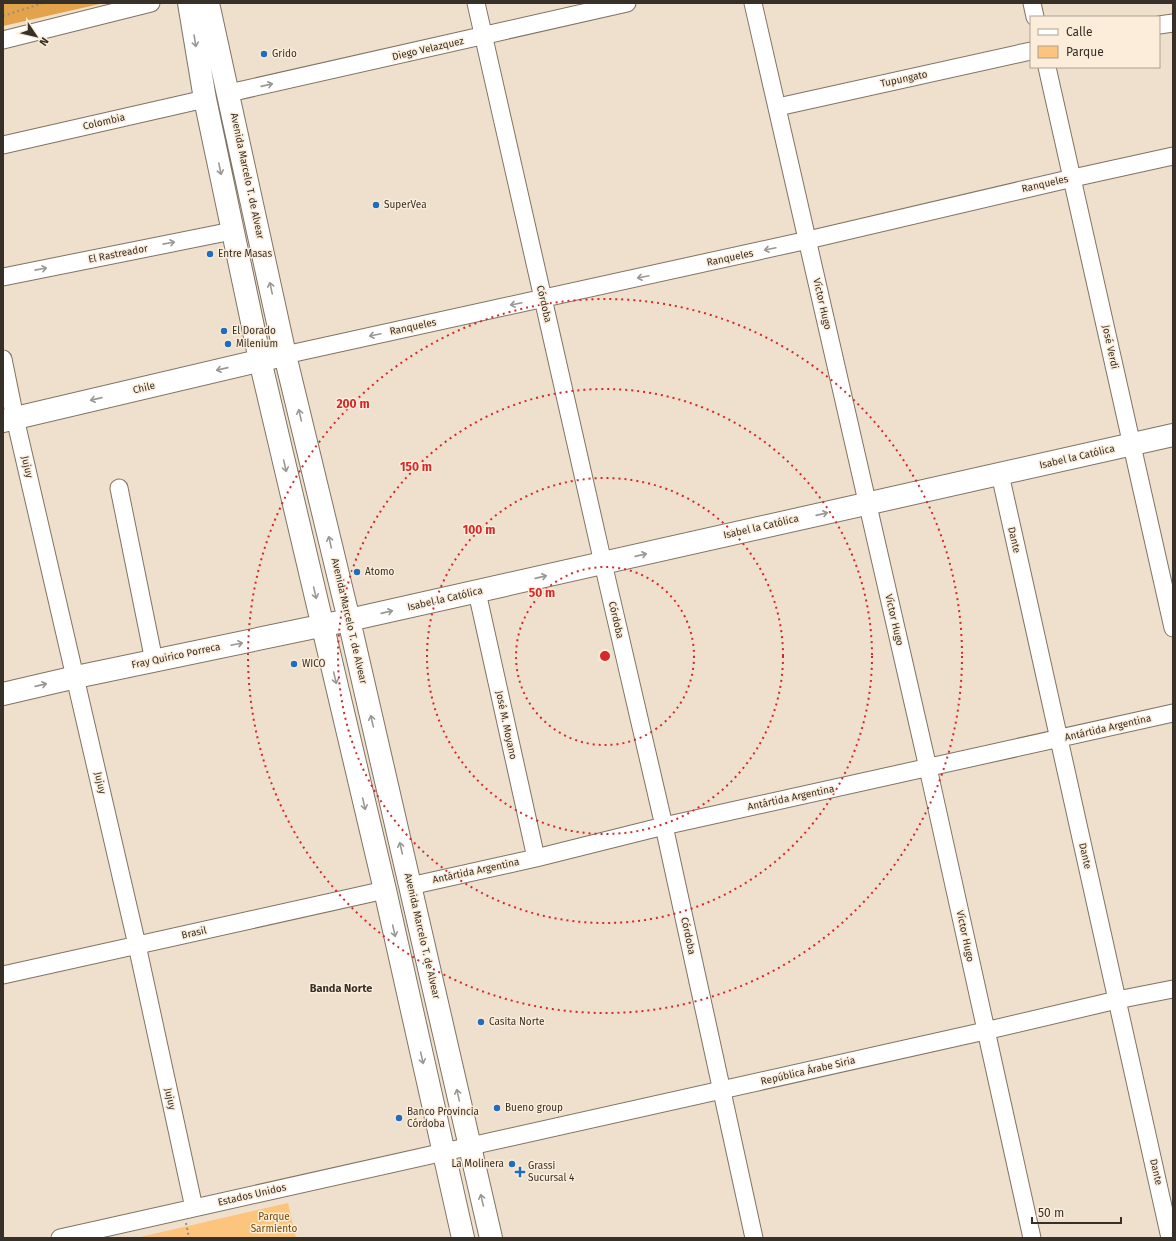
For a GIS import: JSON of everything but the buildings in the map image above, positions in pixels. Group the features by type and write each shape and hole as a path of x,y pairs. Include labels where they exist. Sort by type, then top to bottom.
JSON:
{"main road":[{"path":"189,3 205,99 260,360 385,890 463,1238"},
{"name":"Avenida Marcelo T. de Alvear","path":"208,3 286,355 349,620 491,1238"},
{"name":"Chile","path":"9,419 286,355"},
{"name":"Isabel la Católica","path":"349,620 1173,435"},
{"name":"Fray Quirico Porreca","path":"3,694 76,677 349,620"}],"street":[{"path":"3,40 151,3"},
{"name":"Córdoba","path":"476,3 664,826 754,1238"},
{"name":"Diego Velazquez","path":"229,93 627,3"},
{"name":"Víctor Hugo","path":"753,3 928,768 1032,1238"},
{"path":"1032,3 1035,16"},
{"path":"1160,26 1173,23"},
{"name":"Tupungato","path":"778,107 1030,51"},
{"name":"José Verdi","path":"1047,68 1173,628"},
{"name":"Colombia","path":"3,145 205,99"},
{"name":"Ranqueles","path":"286,355 808,240 1173,156"},
{"name":"El Rastreador","path":"3,277 232,231"},
{"name":"Jujuy","path":"3,359 9,419 76,677 137,945 194,1208"},
{"name":"Dante","path":"1000,474 1170,1238"},
{"path":"119,488 154,661"},
{"name":"José M. Moyano","path":"477,592 536,858"},
{"name":"Antártida Argentina","path":"410,886 536,858 664,826 1173,713"},
{"name":"Brasil","path":"3,975 385,890"},
{"name":"República Árabe Siria","path":"444,1152 1117,1000 1173,989"},
{"name":"Estados Unidos","path":"60,1238 444,1152"}],"path":[{"path":"3,16 43,3"}],"green space":[{"name":"Parque Sarmiento","path":"288,1203 296,1238 136,1238"}],"shaded area":[{"path":"3,3 104,3 3,26"}],"place":[{"name":"Grido","path":"264,54"},
{"name":"SuperVea","path":"376,205"},
{"name":"Entre Masas","path":"210,254"},
{"name":"El Dorado","path":"224,331"},
{"name":"Milenium","path":"228,344"},
{"name":"Atomo","path":"357,572"},
{"name":"WICO","path":"294,664"},
{"name":"Casita Norte","path":"481,1022"},
{"name":"Bueno group","path":"497,1108"},
{"name":"Banco Provincia Córdoba","path":"399,1118"},
{"name":"La Molinera","path":"512,1164"},
{"name":"Grassi Sucursal 4","path":"520,1172"}],"district":[{"name":"Banda Norte","path":"341,988"}]}
